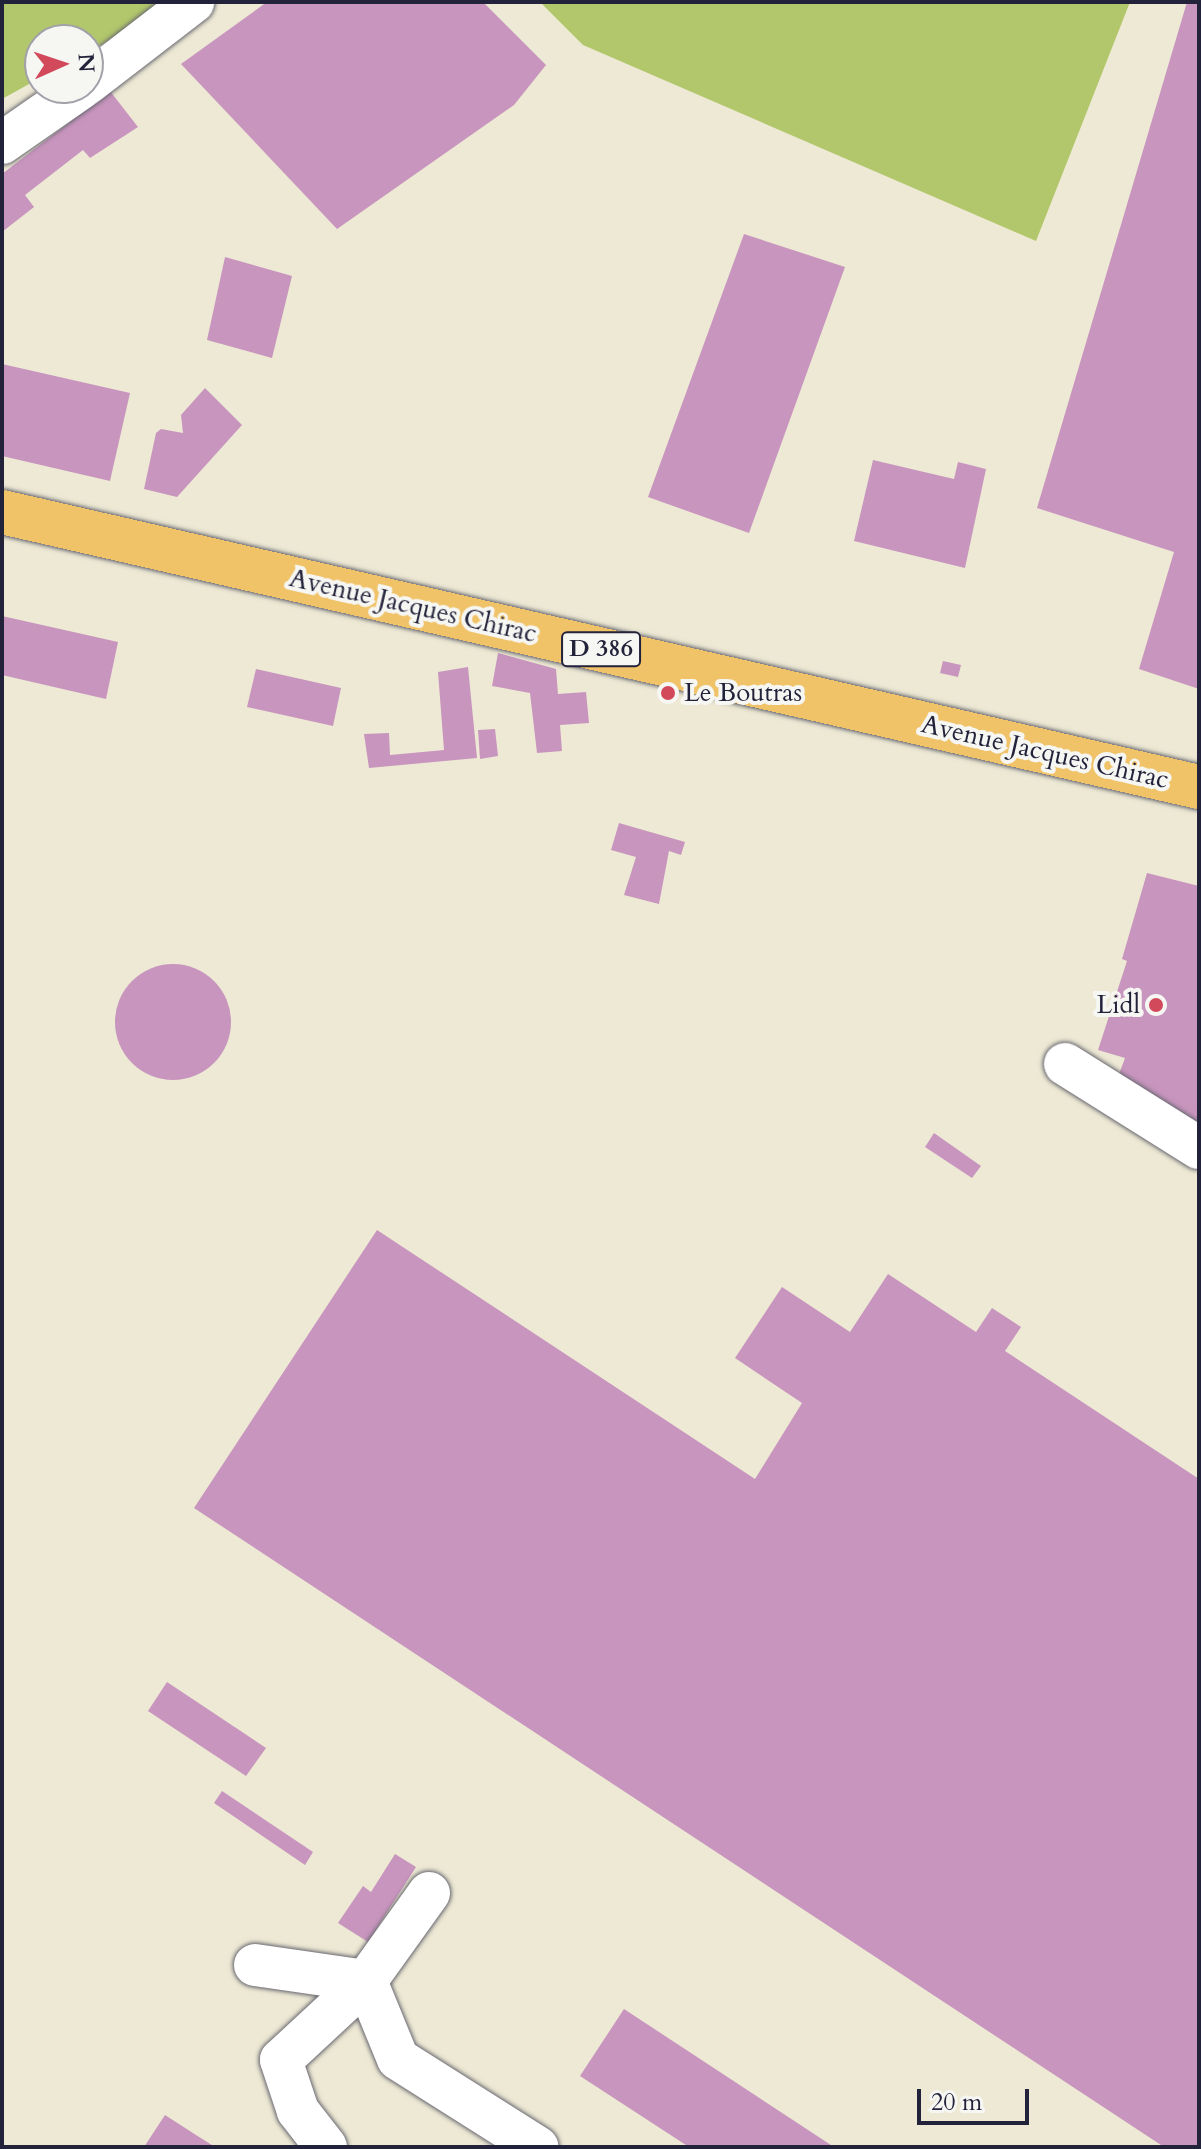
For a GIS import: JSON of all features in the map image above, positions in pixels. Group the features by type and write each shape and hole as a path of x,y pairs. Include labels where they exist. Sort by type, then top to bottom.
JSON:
{"main road":[{"name":"Avenue Jacques Chirac","path":"2,512 1199,787"}],"street":[{"path":"104,71 193,2"},
{"path":"2,143 58,104"},
{"path":"1065,1064 1199,1148"},
{"path":"326,2147 298,2111 281,2060 366,1981 429,1893"},
{"path":"255,1965 366,1981"},
{"path":"366,1981 398,2059 537,2147"}],"green space":[{"path":"2,2 179,2 104,43 104,24 24,24 24,87 2,99"},
{"path":"540,2 1130,2 1036,241 583,45"}],"building":[{"path":"267,2 483,2 546,65 514,105 337,229 181,64"},
{"path":"1187,2 1199,2 1199,689 1139,669 1174,552 1037,508"},
{"path":"110,91 138,127 90,158 83,150 25,195 34,207 2,232 2,174 93,104 104,104 104,96"},
{"path":"744,234 845,267 749,533 648,497"},
{"path":"225,257 292,276 272,358 207,340"},
{"path":"2,364 130,393 110,481 2,456"},
{"path":"205,388 242,425 177,497 144,489 156,433 161,429 183,433 181,415"},
{"path":"873,460 954,479 958,462 986,469 965,568 854,541"},
{"path":"2,616 118,642 106,699 2,675"},
{"path":"498,653 556,669 558,694 586,692 589,723 560,725 562,751 537,753 530,693 492,686"},
{"path":"943,661 961,665 958,677 940,673"},
{"path":"468,667 477,758 369,768 364,734 389,733 390,755 444,750 438,672"},
{"path":"256,669 341,688 333,726 247,707"},
{"path":"495,729 498,756 480,759 478,730"},
{"path":"619,823 685,842 681,855 669,851 659,904 624,895 636,857 611,850"},
{"name":"Lidl","path":"1147,873 1199,886 1199,1135 1118,1077 1125,1058 1098,1050 1127,961 1122,959"},
{"path":"173,964 195,968 214,981 227,1000 231,1022 227,1044 214,1063 195,1076 173,1080 151,1076 132,1063 119,1044 115,1022 119,1000 132,981 151,968"},
{"path":"934,1133 981,1166 972,1178 925,1147"},
{"path":"377,1230 755,1479 802,1403 735,1358 782,1287 850,1332 888,1274 976,1332 992,1308 1021,1327 1005,1351 1199,1479 1199,2147 1164,2147 194,1508"},
{"path":"167,1682 266,1748 246,1776 148,1711"},
{"path":"222,1791 313,1852 305,1865 214,1803"},
{"path":"395,1854 416,1867 368,1942 338,1923 363,1886 371,1892"},
{"path":"624,2009 834,2147 689,2147 580,2076"},
{"path":"165,2115 196,2135 215,2147 144,2147"}],"place":[{"name":"Le Boutras","path":"668,693"},
{"name":"Lidl","path":"1156,1005"}]}
